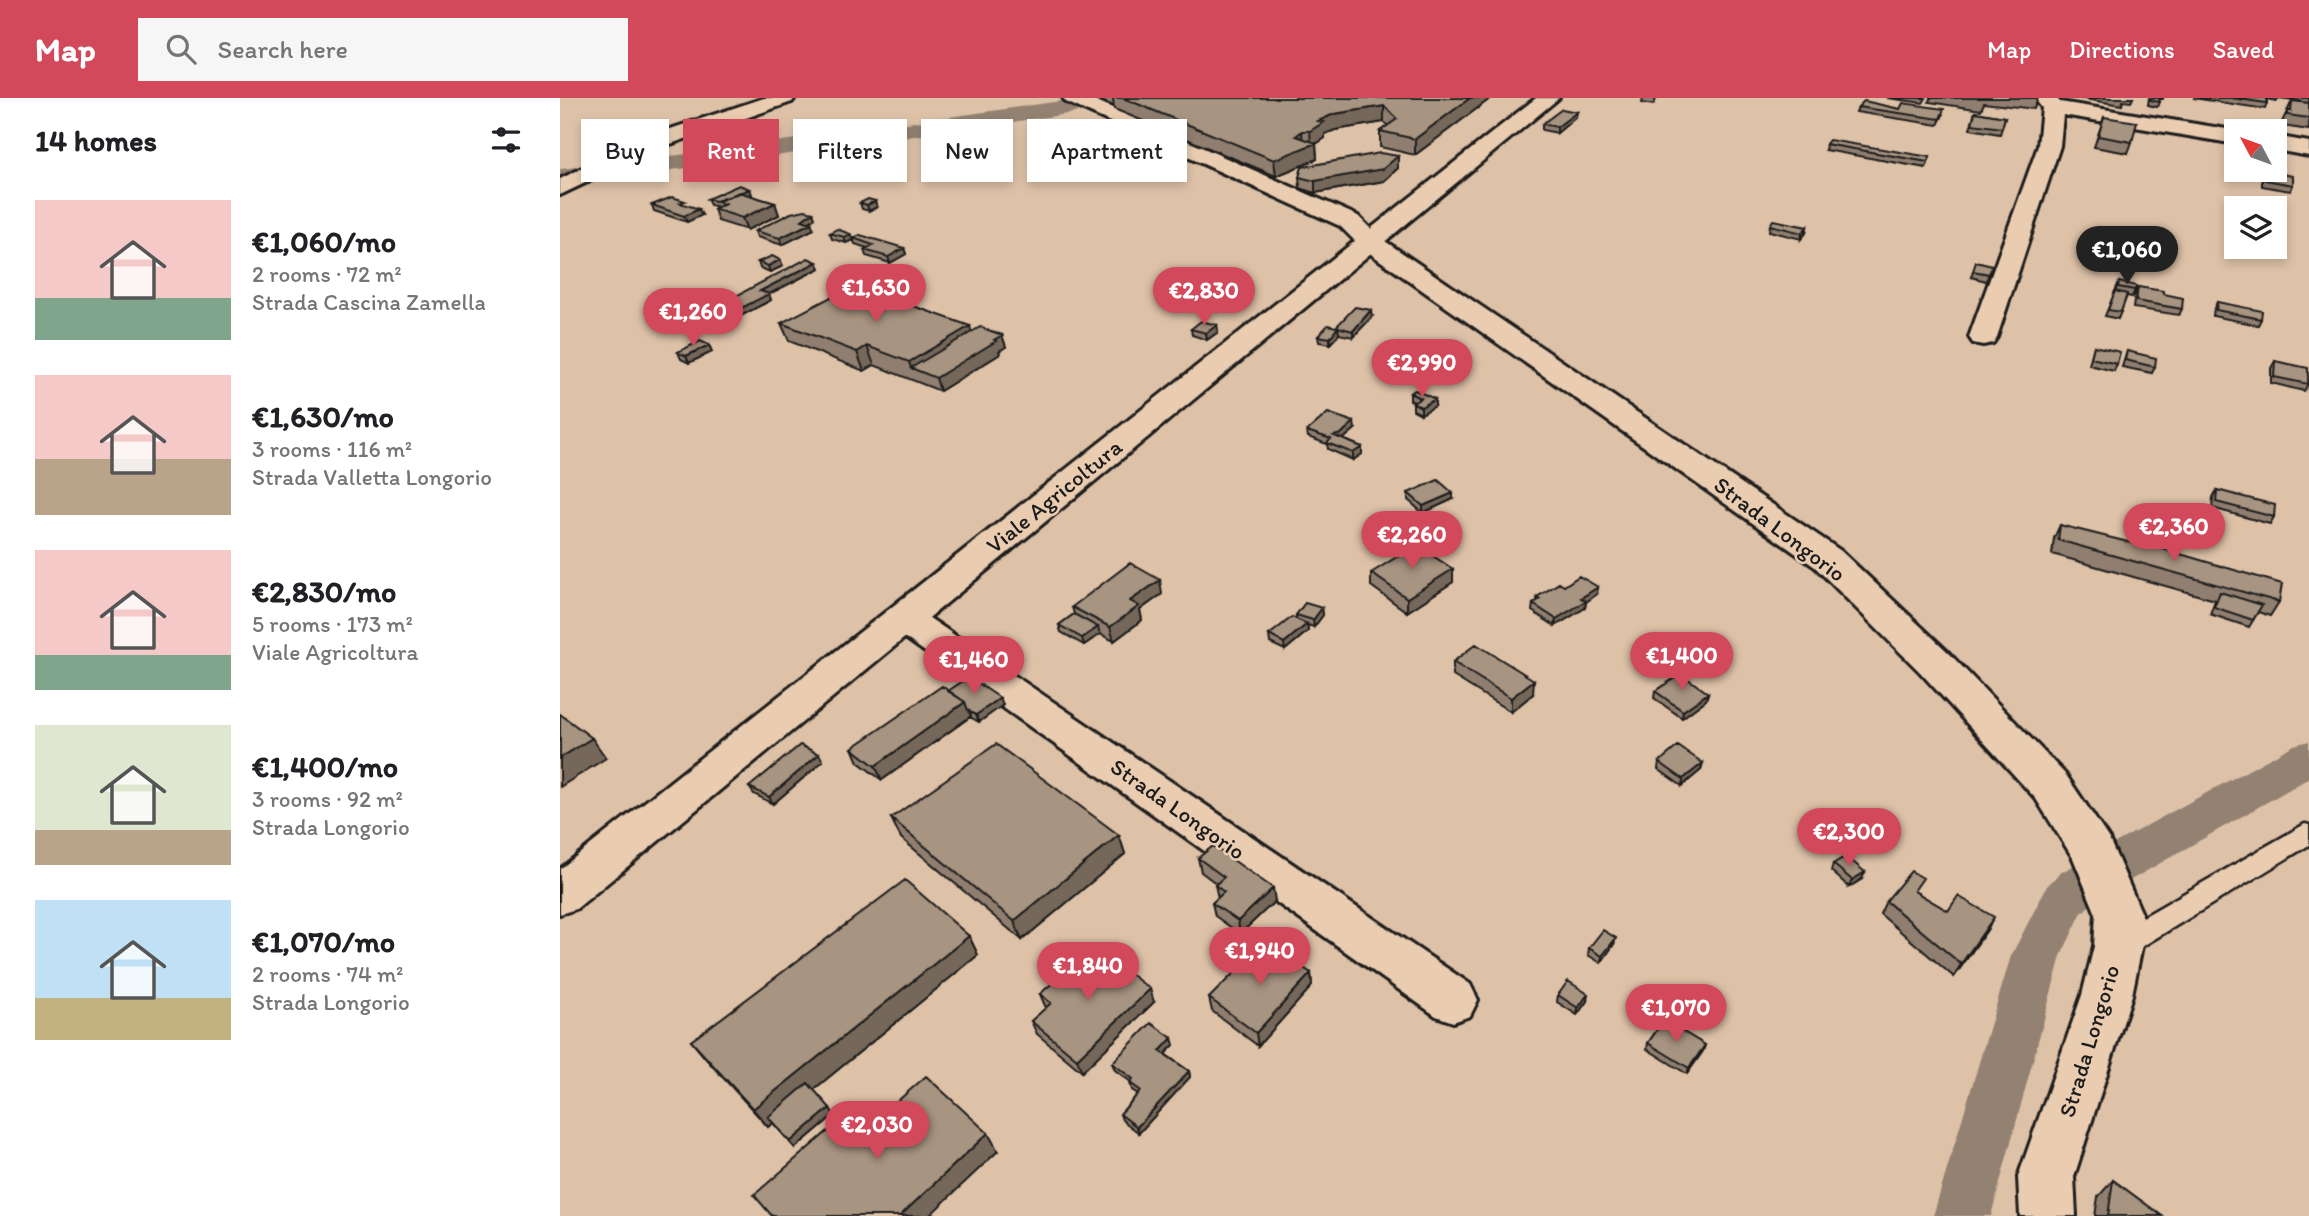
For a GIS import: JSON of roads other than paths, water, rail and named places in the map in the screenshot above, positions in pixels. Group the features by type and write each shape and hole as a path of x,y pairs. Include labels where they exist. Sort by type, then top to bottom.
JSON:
{"street":[{"path":"570,183 651,143 785,98"},
{"name":"Strada Longorio","path":"1073,98 1349,221 1370,242 1828,559 1934,662 2051,787 2101,871 2119,914 2118,946 2107,995 2046,1177 2048,1216"},
{"name":"Viale Agricoltura","path":"560,895 1549,98"},
{"path":"1983,337 2049,146 2049,103 2224,135"},
{"path":"2287,145 2309,149"},
{"name":"Strada Longorio","path":"903,618 1453,1000"}],"lane":[{"path":"2118,946 2305,834"}],"waterway":[{"path":"1094,104 1133,98"},
{"path":"560,176 713,158 1075,106"},
{"path":"1962,1216 2036,956 2064,900 2077,887 2309,757"}]}
